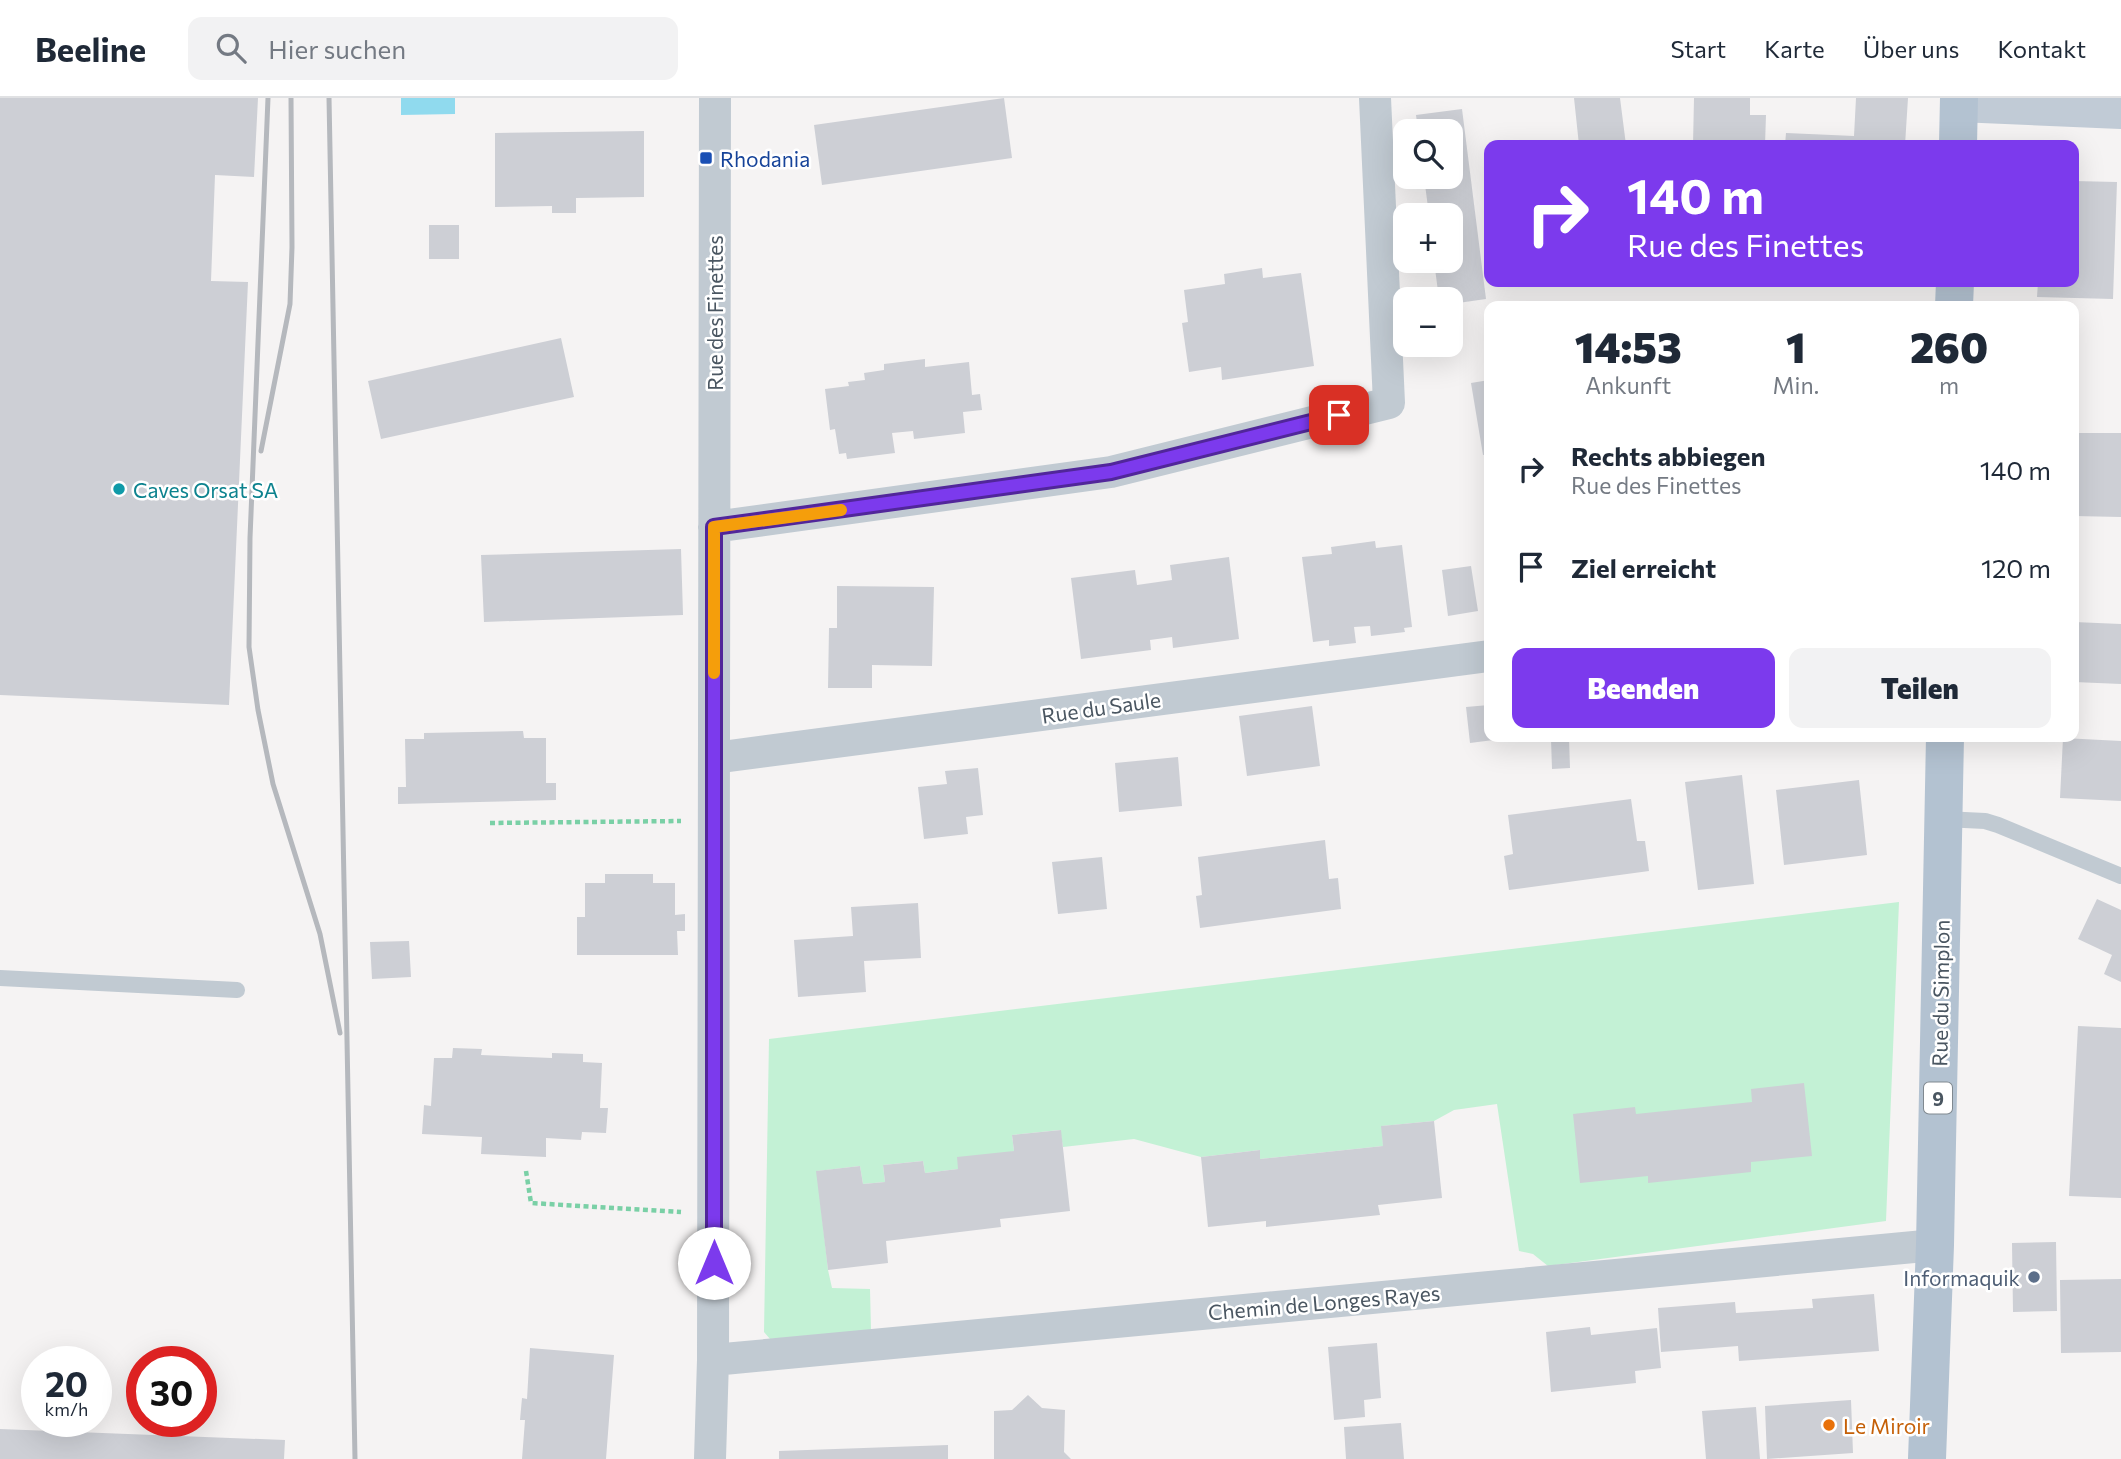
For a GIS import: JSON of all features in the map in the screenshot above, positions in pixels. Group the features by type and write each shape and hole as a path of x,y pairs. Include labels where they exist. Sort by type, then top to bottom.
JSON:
{"main road":[{"path":"1958,140 1959,101"},
{"name":"Rue du Simplon","path":"1927,1459 1935,1245 1945,742"}],"street":[{"name":"Rue des Finettes","path":"710,1459 714,1214 715,98"},
{"path":"714,527 1111,472 1389,403 1374,98"},
{"path":"1959,101 2121,110"},
{"name":"Rue du Saule","path":"714,758 1484,657"},
{"name":"Chemin de Longes Rayes","path":"713,1360 1935,1245"}],"lane":[{"path":"1944,819 1985,821 1998,825 2121,876"},
{"path":"0,978 237,990"}],"path":[{"path":"490,823 713,820"},
{"path":"526,1171 531,1203 714,1214"}],"green space":[{"path":"1899,902 1886,1221 1548,1266 1533,1254 1519,1251 1497,1104 1454,1110 1434,1121 1382,1126 1383,1146 1260,1159 1260,1150 1201,1157 1134,1139 1063,1147 1060,1130 1012,1135 1014,1151 958,1169 925,1173 923,1161 883,1165 885,1182 863,1184 860,1166 817,1171 832,1288 870,1289 871,1330 770,1339 764,1332 769,1039"}],"water":[{"path":"401,98 455,98 455,114 401,115"}],"building":[{"name":"Caves Orsat SA","path":"0,98 258,98 254,177 215,175 211,281 248,282 229,705 0,695"},
{"path":"1004,98 1012,158 822,185 814,125"},
{"path":"1574,98 1620,98 1625,140 1578,140"},
{"path":"1694,98 1750,98 1750,115 1766,115 1765,140 1693,140"},
{"path":"1856,98 1908,98 1905,140 1785,140 1786,133 1854,136"},
{"path":"1462,109 1486,299 1463,302 1463,287 1437,287 1436,273 1463,273 1463,203 1427,203 1426,189 1463,189 1463,119 1416,119 1416,115"},
{"path":"644,131 644,197 576,198 576,213 552,213 552,206 495,207 495,133"},
{"path":"2079,181 2117,182 2113,299 2037,297 2038,287 2079,287"},
{"path":"429,225 459,225 459,259 429,259"},
{"path":"1262,268 1263,278 1301,273 1314,366 1222,380 1221,367 1189,372 1182,323 1188,322 1184,290 1225,284 1224,274"},
{"path":"561,338 574,397 381,439 368,381"},
{"path":"925,359 925,367 969,362 972,395 980,394 982,410 963,412 965,433 914,439 913,431 892,433 895,453 847,459 846,453 839,454 835,429 830,430 825,389 849,386 848,382 865,380 864,373 884,370 884,364"},
{"path":"1484,381 1484,455 1483,455 1471,383"},
{"path":"2079,433 2121,433 2121,517 2079,516"},
{"path":"1375,541 1376,548 1402,545 1412,627 1404,628 1405,632 1371,636 1370,626 1354,627 1356,643 1329,646 1329,640 1313,642 1302,557 1332,554 1331,547"},
{"path":"681,549 683,615 484,622 481,555"},
{"path":"1229,557 1239,639 1173,648 1172,637 1150,640 1151,650 1081,659 1071,578 1135,570 1137,585 1172,580 1170,565"},
{"path":"1471,566 1478,611 1448,616 1442,570"},
{"path":"837,586 934,587 932,666 872,665 872,688 828,688 829,628 837,628"},
{"path":"2079,622 2121,624 2121,684 2079,682"},
{"path":"1484,705 1484,741 1470,743 1466,707"},
{"path":"1312,706 1320,766 1247,776 1239,716"},
{"path":"523,731 524,738 546,738 546,783 556,783 556,800 398,804 398,787 406,787 405,739 424,739 424,733"},
{"path":"2079,739 2121,741 2121,801 2060,798 2063,742 2079,742"},
{"path":"1551,742 1569,742 1570,768 1552,769"},
{"path":"1178,757 1182,806 1119,812 1115,763"},
{"path":"978,768 983,815 966,817 968,834 924,839 918,787 947,784 945,771"},
{"path":"1742,775 1754,884 1698,890 1685,782"},
{"path":"1859,780 1867,855 1784,865 1776,790"},
{"path":"1631,799 1637,841 1645,841 1649,871 1509,890 1504,856 1513,854 1508,815"},
{"path":"1325,840 1329,879 1338,878 1341,909 1200,928 1196,896 1202,895 1198,857"},
{"path":"1102,857 1107,909 1058,914 1052,862"},
{"path":"605,874 653,874 653,883 675,883 675,915 685,914 685,931 677,931 678,955 577,955 577,917 585,917 585,883 605,883"},
{"path":"2097,899 2121,910 2121,982 2104,974 2112,955 2078,939"},
{"path":"918,903 921,958 864,961 866,992 798,997 794,940 853,936 851,907"},
{"path":"409,941 411,977 372,979 370,942"},
{"path":"2078,1026 2121,1028 2121,1198 2069,1196"},
{"path":"453,1048 482,1049 481,1055 552,1058 552,1053 583,1054 583,1062 602,1063 600,1108 608,1108 606,1133 582,1132 581,1140 546,1138 546,1157 481,1154 482,1137 422,1134 424,1105 431,1106 434,1058 452,1058"},
{"path":"1804,1083 1812,1156 1751,1162 1751,1172 1648,1183 1648,1176 1580,1183 1573,1114 1635,1107 1636,1114 1752,1102 1751,1089"},
{"path":"1434,1121 1442,1198 1378,1205 1380,1215 1266,1227 1266,1221 1208,1227 1201,1157 1260,1150 1260,1159 1383,1146 1381,1126"},
{"path":"1061,1130 1070,1211 1000,1219 1001,1227 886,1241 888,1263 828,1270 816,1171 860,1166 863,1184 885,1182 883,1165 923,1161 925,1173 958,1169 957,1157 1014,1151 1012,1135"},
{"name":"Informaquik","path":"2056,1242 2057,1311 2013,1312 2012,1243"},
{"path":"2121,1279 2121,1352 2061,1353 2060,1280"},
{"path":"1874,1294 1879,1351 1739,1361 1738,1346 1661,1352 1658,1308 1735,1302 1736,1313 1813,1308 1812,1299"},
{"path":"1590,1327 1591,1335 1657,1328 1661,1368 1635,1371 1636,1383 1551,1392 1546,1332"},
{"path":"1377,1343 1381,1398 1364,1400 1365,1417 1334,1420 1328,1347"},
{"path":"530,1348 614,1355 606,1459 522,1459 525,1420 520,1420 522,1398 527,1399"},
{"path":"1028,1395 1042,1408 1065,1410 1064,1452 1071,1459 994,1459 994,1411 1012,1410"},
{"path":"1851,1400 1853,1453 1767,1459 1765,1406"},
{"path":"1756,1407 1760,1459 1706,1459 1702,1411"},
{"path":"1401,1423 1404,1459 1346,1459 1344,1427"},
{"path":"0,1429 21,1430 21,1437 112,1437 112,1433 126,1434 126,1437 285,1440 284,1459 0,1459"},
{"path":"948,1445 948,1459 779,1459 779,1451"}],"railway":[{"path":"268,98 250,538 249,647 273,784 320,934 340,1033"},
{"path":"261,451 290,304 291,98"},
{"path":"329,98 355,1459"}],"slow traffic":[{"path":"714,673 714,527 841,510"}],"place":[{"name":"Rhodania","path":"706,158"},
{"name":"Caves Orsat SA","path":"119,489"},
{"name":"Informaquik","path":"2034,1277"},
{"name":"Le Miroir","path":"1829,1425"}],"route":[{"path":"714,1263 714,527 1111,472 1339,415"}]}
